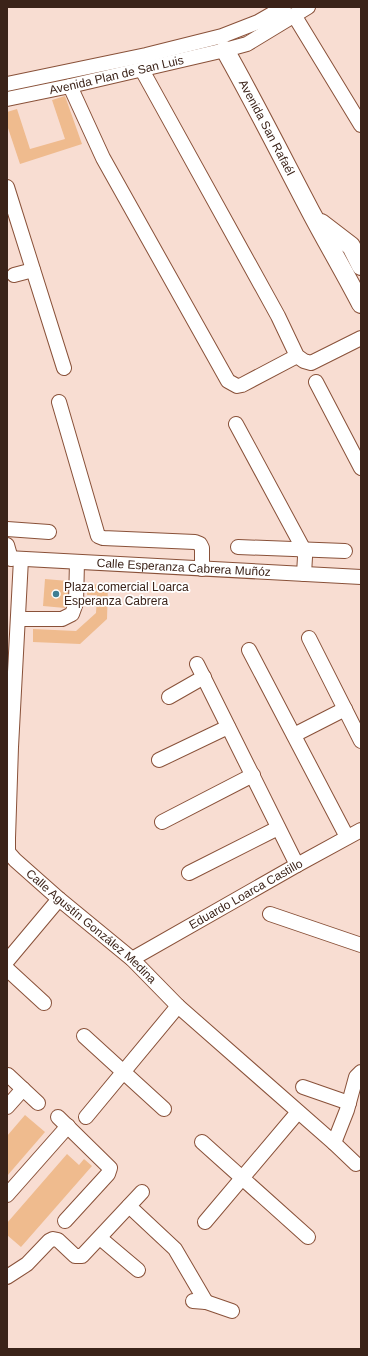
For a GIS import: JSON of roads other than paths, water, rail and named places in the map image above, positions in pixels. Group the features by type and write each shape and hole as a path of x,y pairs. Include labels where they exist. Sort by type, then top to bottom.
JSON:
{"main road":[{"name":"Avenida San Rafaél","path":"224,43 361,304"},
{"name":"Avenida San Rafaél","path":"314,217 351,246 361,266"}],"street":[{"path":"224,43 247,44 289,11 308,7"},
{"path":"289,11 361,125"},
{"name":"Avenida Plan de San Luis","path":"7,99 142,70 224,43"},
{"name":"Avenida Plan de San Luis","path":"7,84 146,55 224,43"},
{"path":"142,70 278,316 297,356 304,362 312,363 361,338"},
{"path":"70,86 103,158 228,381 237,386 242,385 297,356"},
{"path":"7,186 64,368"},
{"path":"14,275 33,270"},
{"path":"316,382 361,468"},
{"path":"59,402 98,536 103,538 195,542 200,544 202,548 202,569"},
{"path":"236,424 304,550 304,574"},
{"path":"7,529 49,532"},
{"path":"238,547 345,551"},
{"name":"Calle Esperanza Cabrera Muñóz","path":"12,555 77,562 361,577"},
{"name":"Calle Agustín González Medina","path":"12,555 18,619 9,747 8,852 59,899 132,959 178,1006 356,1164"},
{"path":"18,619 62,619 72,614 76,603 77,562"},
{"path":"309,638 361,741"},
{"path":"249,650 347,837"},
{"path":"197,664 297,865"},
{"path":"169,697 204,677"},
{"path":"294,735 345,709"},
{"path":"159,760 228,727"},
{"path":"162,822 253,776"},
{"path":"189,874 278,828"},
{"name":"Eduardo Loarca Castillo","path":"132,959 361,830"},
{"path":"7,961 59,899"},
{"path":"270,914 361,945"},
{"path":"7,969 44,1003"},
{"path":"86,1116 178,1006"},
{"path":"84,1036 164,1109"},
{"path":"334,1143 349,1103 356,1077 361,1072"},
{"path":"8,1075 38,1103"},
{"path":"303,1087 349,1103"},
{"path":"7,1107 23,1089"},
{"path":"205,1222 298,1112"},
{"path":"7,1195 63,1121 110,1168 108,1174 65,1221"},
{"path":"202,1142 308,1237"},
{"path":"7,1277 27,1264 52,1239 58,1240 75,1256 82,1256 142,1192"},
{"path":"128,1206 175,1249 200,1302 232,1311"},
{"path":"100,1238 138,1270"}],"place":[{"name":"Plaza comercial Loarca Esperanza Cabrera","path":"56,594"}]}
